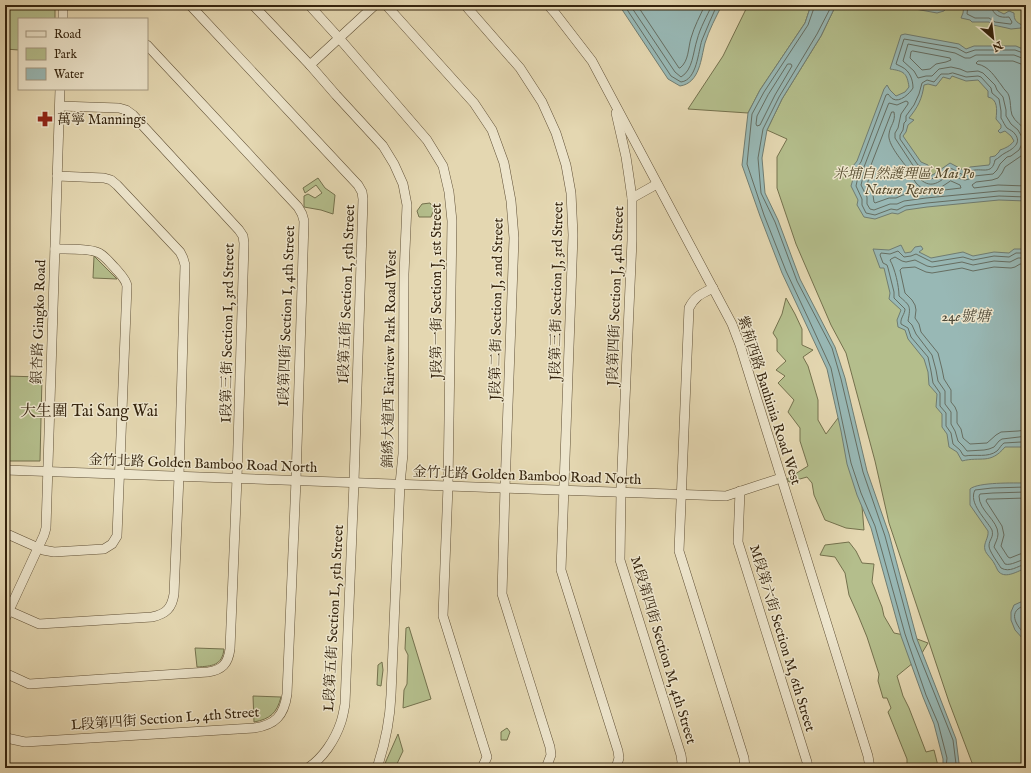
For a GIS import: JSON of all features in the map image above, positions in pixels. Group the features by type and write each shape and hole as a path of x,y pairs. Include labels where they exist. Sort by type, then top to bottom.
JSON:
{"street":[{"path":"63,5 63,18"},
{"name":"I段第五街 Section I, 5th Street","path":"190,5 362,192 363,207 354,482"},
{"name":"錦綉大道西 Fairview Park Road West","path":"252,5 310,65 383,146 394,164 403,184 407,205 404,274 403,454 400,484 390,710 385,740 377,768"},
{"name":"J段第一街 Section J, 1st Street","path":"309,5 427,140 443,166 449,192 452,221 448,486 442,616 487,757 482,768"},
{"path":"310,65 375,5"},
{"name":"J段第二街 Section J, 2nd Street","path":"386,5 474,103 492,130 504,163 512,201 514,238 502,594 550,747 551,755 546,768"},
{"name":"J段第三街 Section J, 3rd Street","path":"465,5 520,68 542,102 556,133 566,165 571,193 573,235 561,570 618,751 619,758 616,768"},
{"name":"紫荊西路 Bauhinia Road West","path":"548,5 592,61 732,324 866,748 870,761 870,768"},
{"name":"I段第四街 Section I, 4th Street","path":"148,46 302,214 304,221 296,480"},
{"name":"銀杏路 Gingko Road","path":"6,613 38,548 46,528 60,90"},
{"name":"J段第四街 Section J, 4th Street","path":"614,102 626,157 632,198 632,240 621,492"},
{"name":"I段第三街 Section I, 3rd Street","path":"5,673 28,684 208,672 221,668 229,656 230,649 237,478 243,236 223,212 126,110 119,108 60,106"},
{"path":"6,613 40,624 152,617 159,616 170,607 174,594 185,266 184,258 111,180 104,178 57,176"},
{"path":"632,198 657,184"},
{"path":"5,533 38,548 54,552 104,548 112,544 118,531 128,290 122,276 104,256 98,252 90,250 55,249"},
{"path":"713,288 698,296 689,308 679,551 744,758 745,768"},
{"name":"金竹北路 Golden Bamboo Road North","path":"5,470 726,496 781,478"},
{"name":"L段第四街 Section L, 4th Street","path":"5,737 10,740 33,742 254,728 274,722 281,714 285,705 287,694 296,480"},
{"name":"L段第五街 Section L, 5th Street","path":"308,768 324,754 334,738 341,722 345,704 354,482"},
{"name":"M段第六街 Section M, 6th Street","path":"740,491 738,542 808,768"},
{"name":"M段第四街 Section M, 4th Street","path":"621,492 620,560 681,755 681,768"}],"green space":[{"path":"5,5 55,5 55,18 18,18 18,50 5,49"},
{"path":"748,5 811,5 805,23 760,90 748,113 688,109 723,56"},
{"name":"米埔自然護理區 Mai Po Nature Reserve","path":"836,5 1026,5 1026,768 974,768 949,702 889,523 875,461 846,353 831,325 796,244 777,188 777,157 787,139 767,130 782,99 821,36"},
{"path":"318,178 325,188 335,195 333,214 304,207 304,196 308,194 315,198 322,193 316,185 305,193 303,188"},
{"path":"430,203 434,209 431,217 419,217 417,211 422,204"},
{"path":"94,256 117,279 93,278"},
{"path":"786,298 802,329 802,345 813,350 803,357 808,366 818,400 818,420 826,434 841,414 861,494 864,530 846,528 825,520 814,495 812,483 807,477 789,482 787,479 808,466 800,441 800,428 788,412 794,400 778,383 785,376 776,370 786,361 777,351 777,339 773,333 782,314"},
{"path":"5,376 42,377 40,461 5,461"},
{"path":"849,542 856,551 862,563 874,564 872,582 884,616 894,633 909,636 928,643 919,658 897,676 903,696 926,752 934,750 938,766 937,768 907,768 907,759 888,712 891,708 887,698 883,698 878,681 879,674 867,637 849,595 845,573 835,557 820,555 825,545"},
{"path":"409,627 431,699 403,708 404,690 407,684 408,655 405,649 406,628"},
{"path":"195,648 224,649 223,655 219,662 212,665 197,667"},
{"path":"382,662 383,670 381,686 377,685 378,665"},
{"path":"253,696 281,697 275,711 269,717 254,722"},
{"path":"507,728 510,732 507,740 501,740 501,732"},
{"path":"398,734 403,751 395,768 383,768"}],"water":[{"path":"619,5 722,5 705,43 701,62 696,75 692,80 687,84 680,86 668,79"},
{"path":"811,5 836,5 821,36 782,99 767,130 762,158 765,193 778,220 800,279 835,347 845,378 867,471 889,534 917,639 956,739 959,763 962,768 943,768 943,759 934,724 901,636 871,528 857,495 847,464 827,369 782,273 742,165 748,113 760,90 805,23"},
{"path":"912,5 941,5 946,8 944,11 937,13 915,9"},
{"path":"964,5 990,5 991,7 995,5 998,11 1004,14 1009,11 1014,13 1014,17 1018,23 1022,25 1021,28 1011,29 993,25 989,22 972,22 961,18"},
{"path":"905,34 959,44 966,49 974,46 1016,46 1025,50 1026,201 999,200 927,207 906,210 898,214 892,213 875,219 864,217 857,205 858,200 851,186 855,172 853,166 857,161 884,89 887,85 896,96 905,92 909,87 906,76 902,72 890,69 901,35","holes":["952,76 966,81 978,80 988,91 988,97 994,100 996,105 996,119 1001,125 1001,128 998,131 1000,133 1005,131 1014,141 1008,147 1000,150 995,156 990,157 989,165 970,167 965,171 950,163 930,176 928,173 928,165 921,162 903,136 908,125 914,120 909,118 919,103 924,85 928,84 936,86 943,77 950,79"]},
{"name":"24e號塘","path":"901,245 905,253 911,252 915,247 921,246 923,249 919,252 931,258 963,252 973,256 994,252 1009,253 1014,249 1026,249 1026,444 1023,447 1005,447 1000,453 990,458 962,461 957,452 949,447 947,434 942,427 942,414 936,407 937,394 929,385 928,372 924,359 908,339 905,330 898,327 897,320 901,310 889,299 890,293 884,268 880,268 873,249 889,250"},
{"path":"1026,483 1026,568 1009,575 1005,575 998,571 985,550 988,531 970,505 970,489 988,484"},
{"path":"1026,601 1026,659 1024,640 1015,630 1011,620 1011,612 1014,605"}],"place":[{"name":"萬寧 Mannings","path":"45,119"}],"district":[{"name":"大生圍 Tai Sang Wai","path":"89,410"}]}
